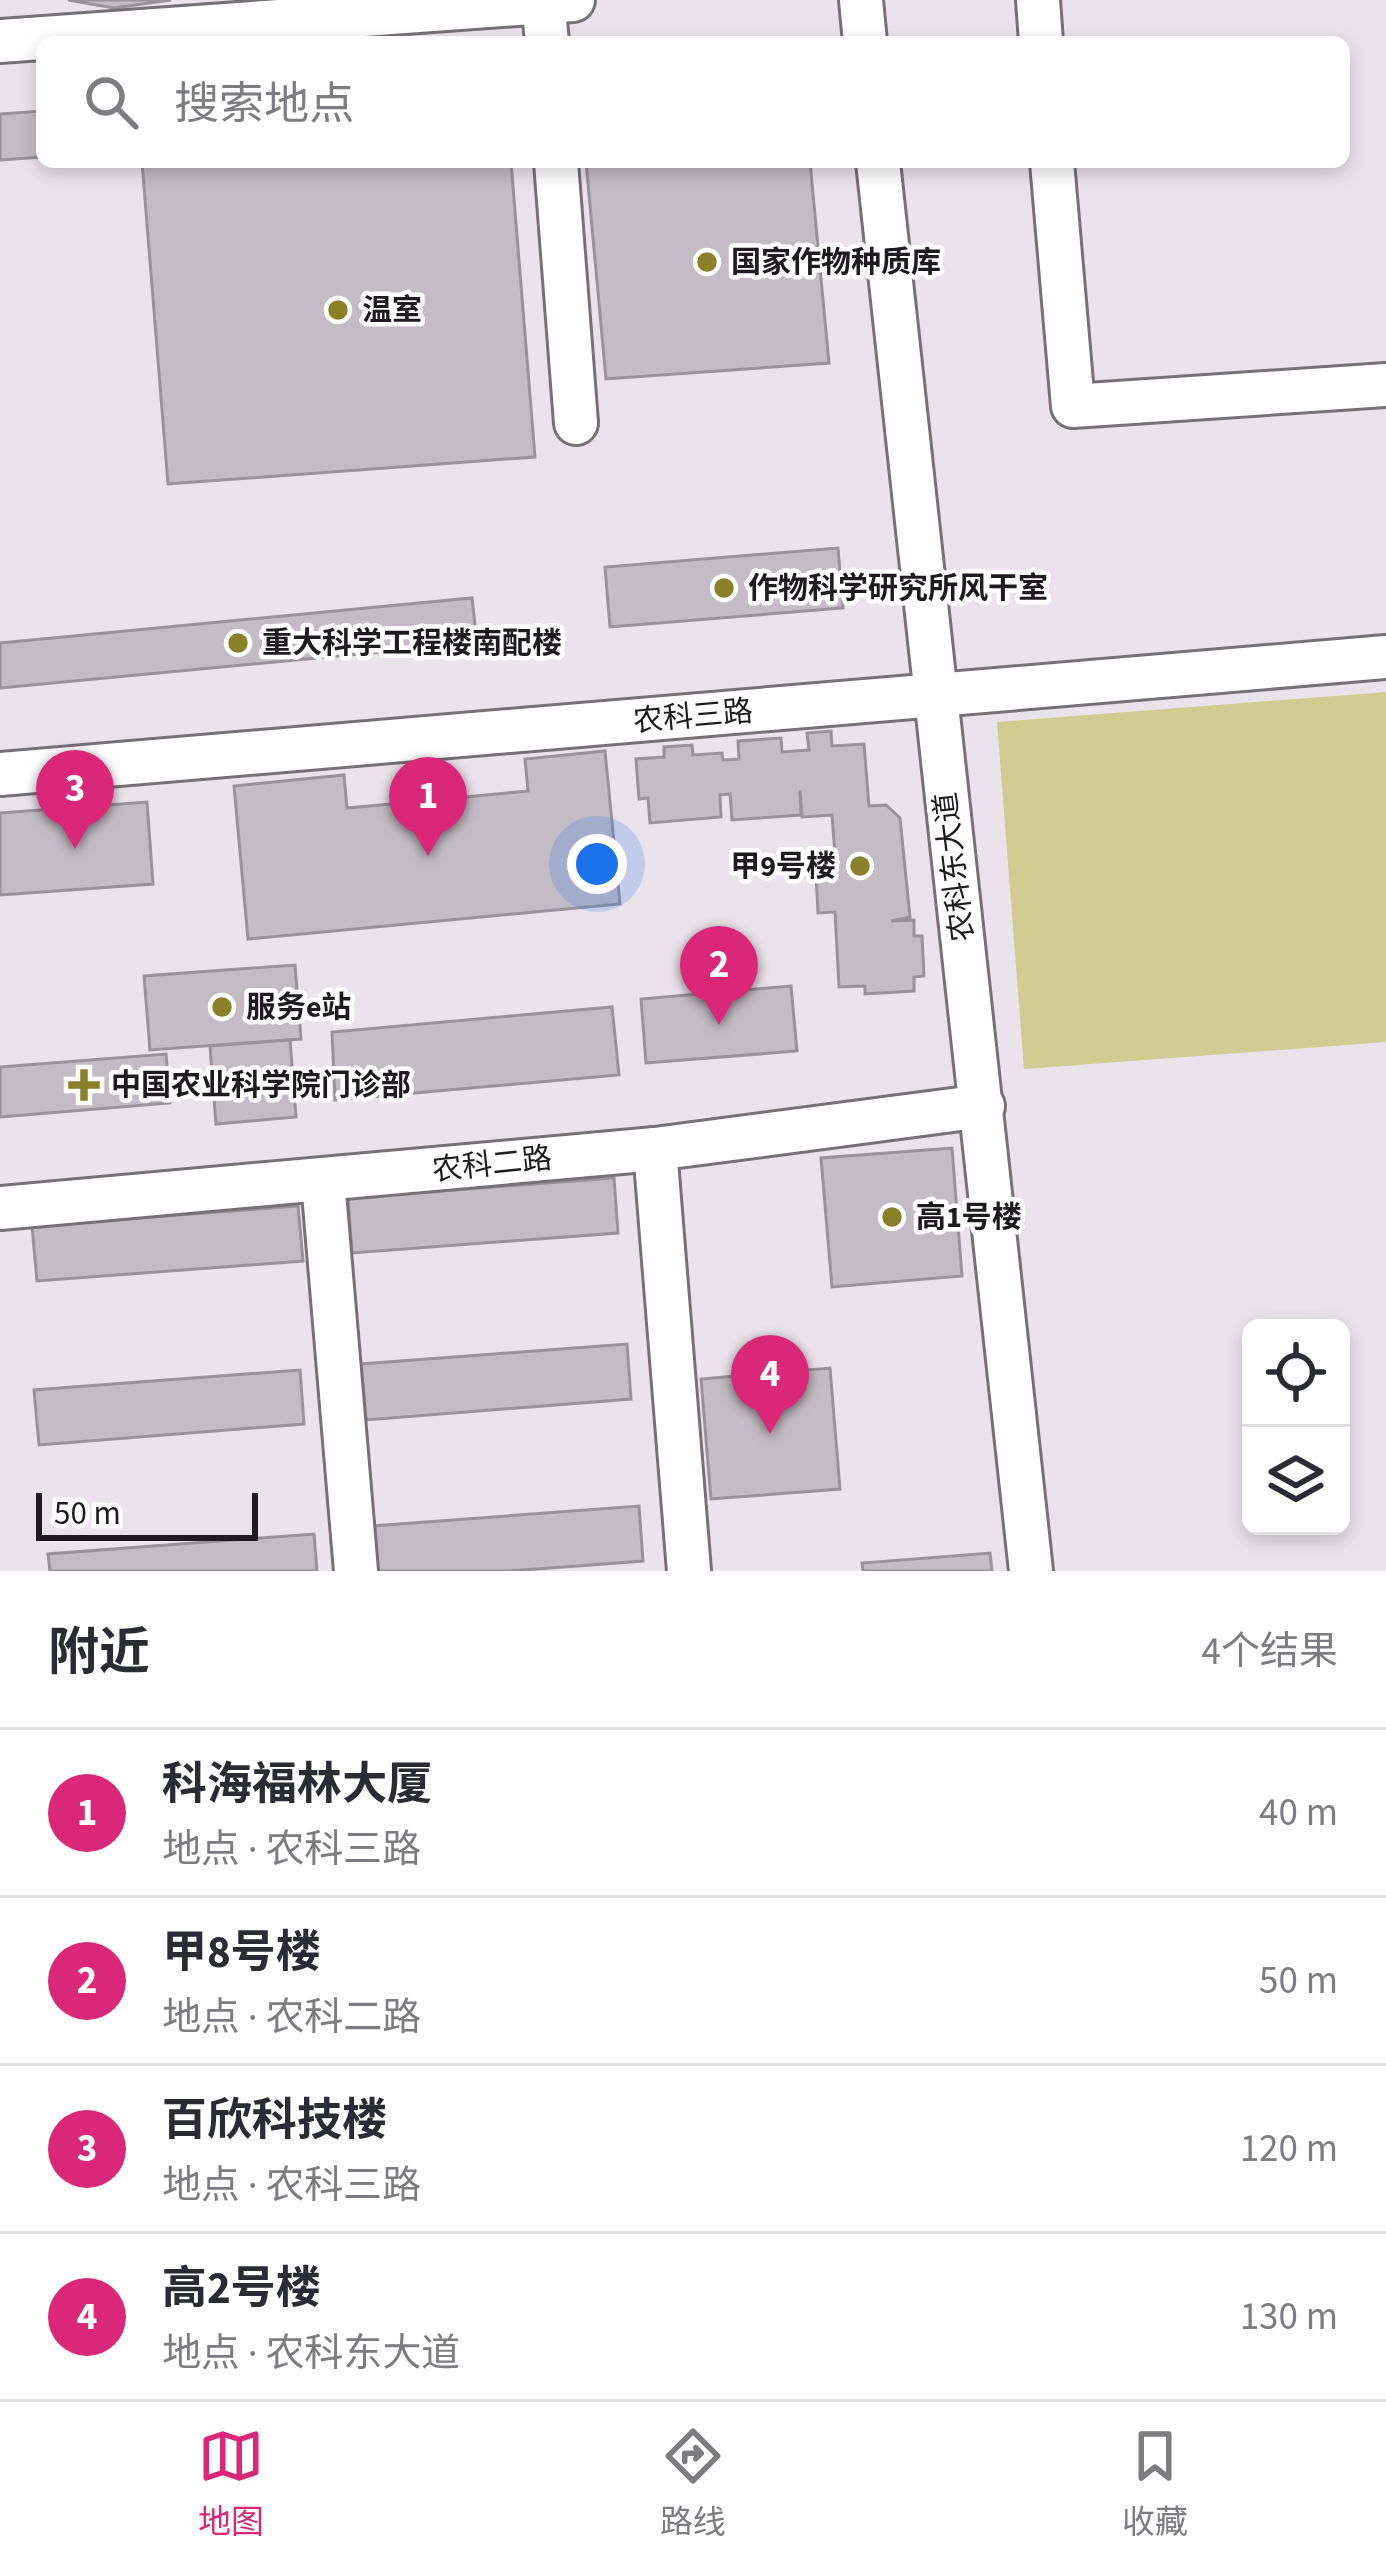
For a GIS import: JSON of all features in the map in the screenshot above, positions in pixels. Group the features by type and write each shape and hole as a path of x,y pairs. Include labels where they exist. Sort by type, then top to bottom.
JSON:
{"street":[{"path":"861,0 864,36"},
{"path":"1038,0 1041,36"},
{"path":"92,36 552,11"},
{"path":"0,41 36,39"},
{"path":"556,168 576,423"},
{"name":"农科东大道","path":"879,168 1031,1571"},
{"path":"1053,168 1073,406 1386,385"},
{"name":"农科三路","path":"0,774 1386,657"},
{"name":"农科二路","path":"0,1208 655,1149 983,1106"},
{"path":"655,1149 689,1571"},
{"path":"323,1181 356,1571"}],"shaded area":[{"path":"1386,692 1386,1042 1024,1069 997,722"}],"building":[{"path":"68,0 171,0 114,8"},
{"path":"36,111 36,157 0,160 0,114"},
{"name":"温室","path":"142,168 511,168 535,457 168,484"},
{"name":"国家作物种质库","path":"587,168 811,168 829,363 606,379"},
{"name":"作物科学研究所风干室","path":"838,548 843,608 610,627 605,567"},
{"name":"重大科学工程楼南配楼","path":"472,598 477,643 0,688 0,643"},
{"name":"甲9号楼","path":"831,731 832,746 864,744 869,806 886,805 900,818 910,917 891,921 914,920 914,936 922,936 924,976 914,977 914,991 865,994 865,986 839,987 835,912 818,913 815,856 835,855 832,815 802,817 800,790 801,815 732,820 730,794 720,795 721,817 650,823 648,798 639,799 636,759 664,757 664,747 692,745 693,755 722,753 723,760 739,759 738,741 781,738 782,752 809,750 807,733"},
{"path":"605,751 620,904 248,939 234,786 344,775 347,808 528,791 525,759"},
{"path":"147,802 153,884 0,895 0,813"},
{"name":"服务e站","path":"295,965 301,1039 150,1050 144,976"},
{"path":"791,986 797,1051 646,1063 641,999"},
{"path":"612,1007 619,1075 335,1100 332,1032"},
{"path":"290,1040 296,1117 216,1124 210,1046"},
{"name":"中国农业科学院门诊部","path":"166,1054 170,1103 0,1117 0,1067"},
{"name":"高1号楼","path":"952,1148 962,1276 832,1287 821,1158"},
{"path":"614,1178 618,1233 352,1253 348,1198"},
{"path":"298,1206 303,1261 37,1281 32,1226"},
{"path":"627,1344 631,1399 366,1420 361,1364"},
{"path":"830,1368 840,1489 711,1499 701,1379"},
{"path":"300,1370 304,1424 39,1445 34,1390"},
{"path":"639,1506 643,1561 510,1571 377,1571 373,1526"},
{"path":"314,1534 317,1571 50,1571 48,1554"},
{"path":"990,1553 992,1571 863,1571 862,1563"}],"place":[{"name":"国家作物种质库","path":"707,262"},
{"name":"温室","path":"338,310"},
{"name":"作物科学研究所风干室","path":"724,588"},
{"name":"重大科学工程楼南配楼","path":"238,643"},
{"name":"百欣科技楼","path":"75,849"},
{"name":"科海福林大厦","path":"428,856"},
{"name":"甲9号楼","path":"860,866"},
{"name":"服务e站","path":"222,1007"},
{"name":"甲8号楼","path":"719,1025"},
{"name":"中国农业科学院门诊部","path":"84,1085"},
{"name":"高1号楼","path":"892,1217"},
{"name":"高2号楼","path":"770,1434"}]}
